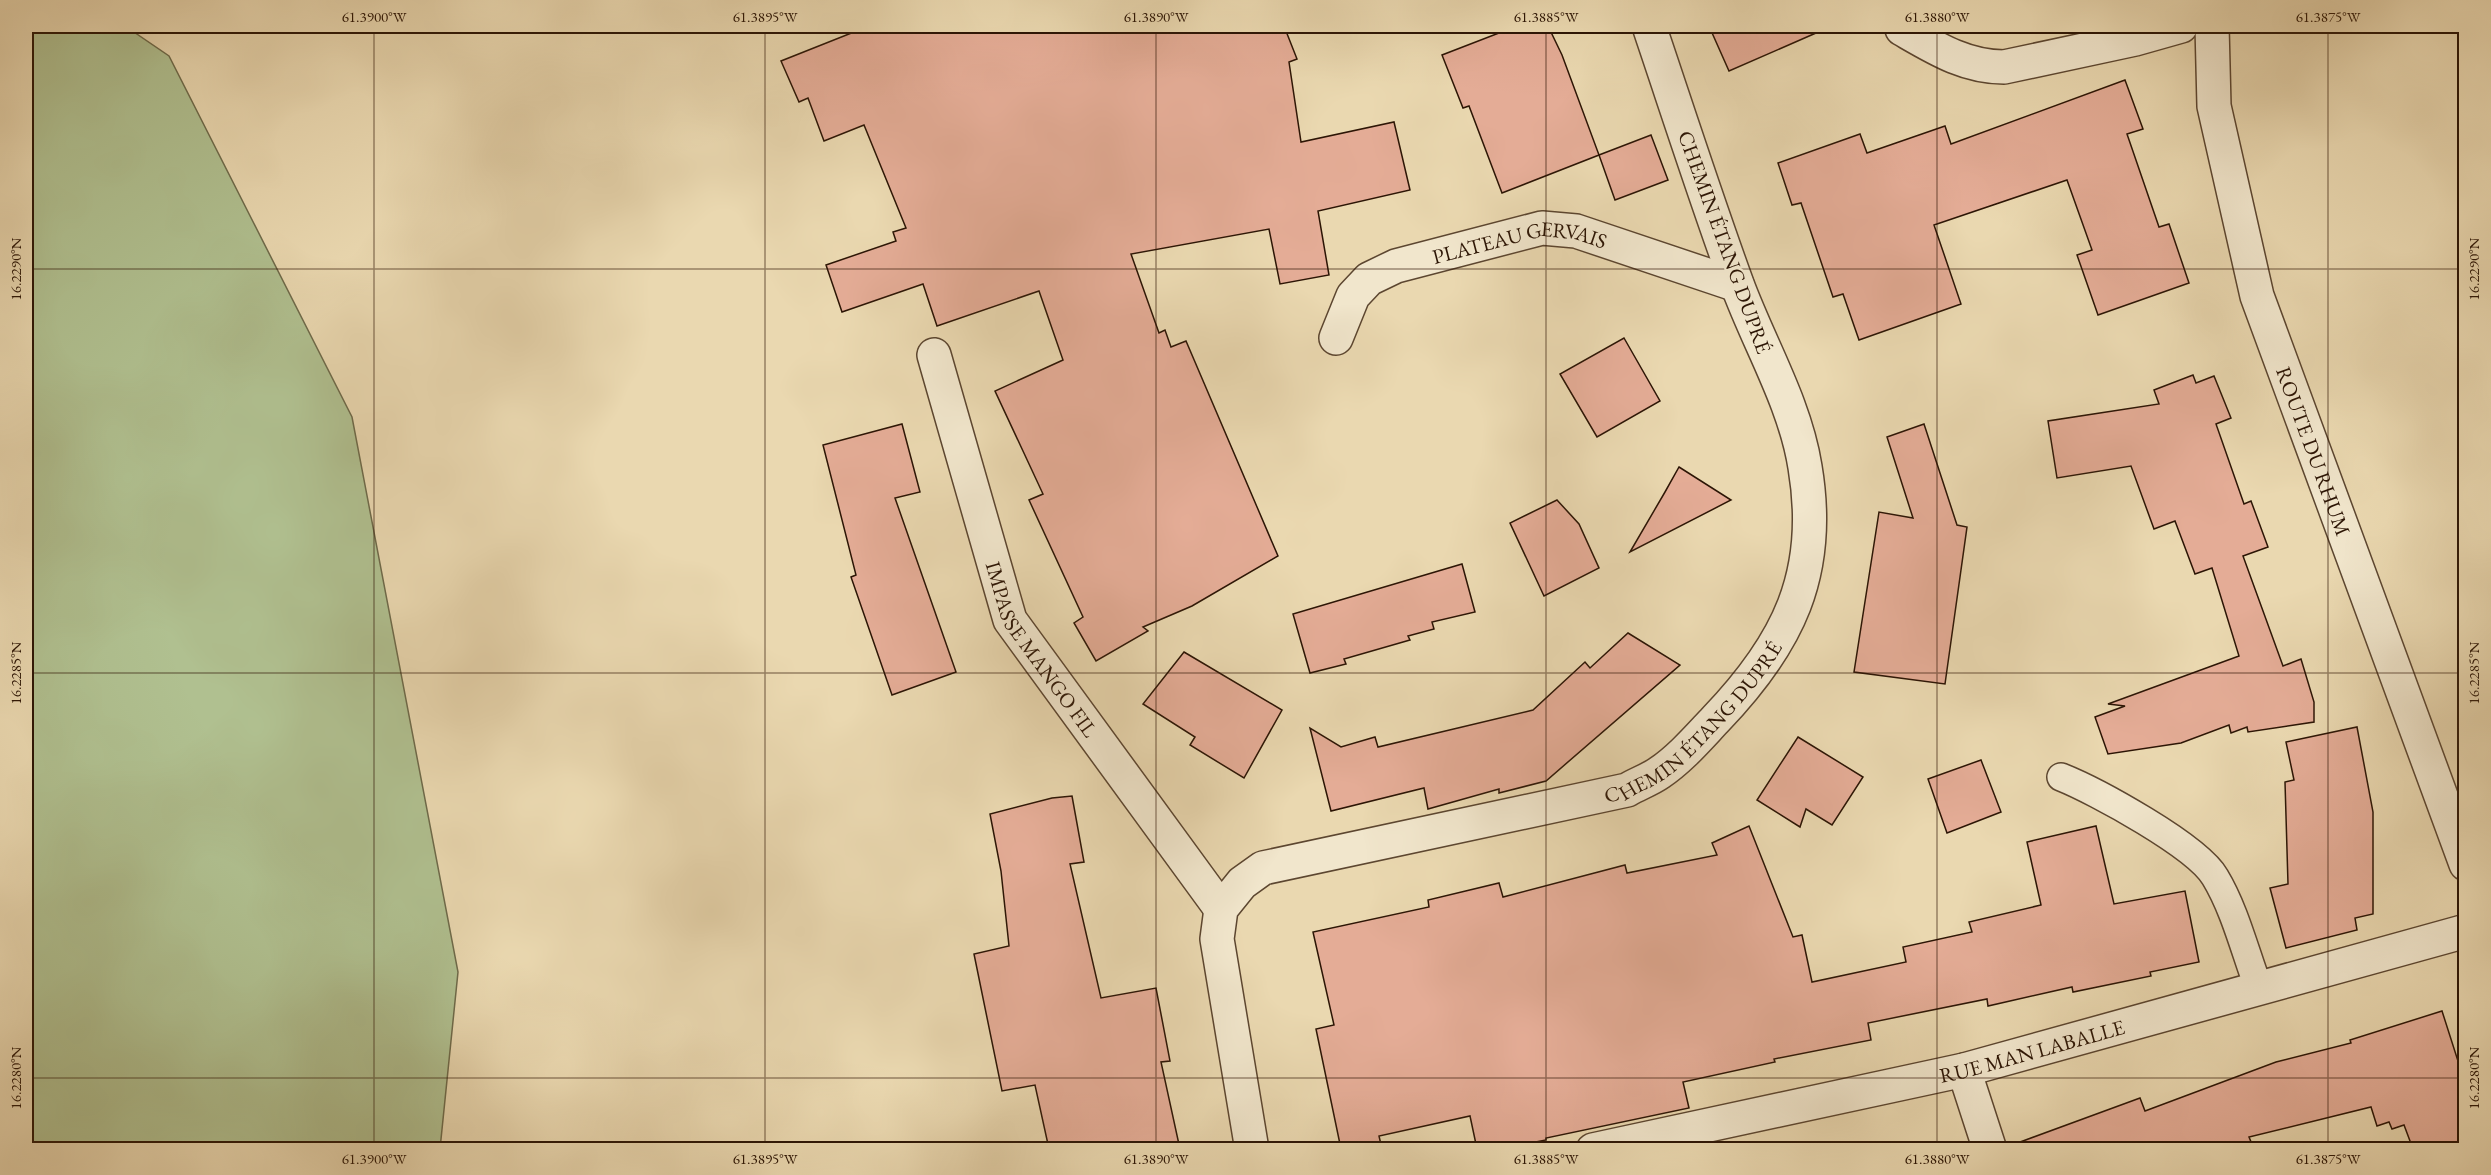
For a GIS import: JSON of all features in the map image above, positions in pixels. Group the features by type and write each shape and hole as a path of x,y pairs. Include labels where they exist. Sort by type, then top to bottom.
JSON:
{"street":[{"name":"CHEMIN ÉTANG DUPRÉ","path":"1221,909 1242,883 1263,868 1627,790 1660,773 1745,689 1786,627 1800,591 1808,556 1810,527 1805,466 1795,426 1737,285 1649,26"},
{"path":"1902,29 1952,57 1984,67 2004,67 2135,39 2181,26"},
{"name":"ROUTE DU RHUM","path":"2212,26 2214,106 2257,296 2466,864"},
{"name":"PLATEAU GERVAIS","path":"1336,338 1353,296 1369,279 1396,266 1503,236 1542,228 1576,231 1737,285"},
{"name":"IMPASSE MANGO FIL","path":"934,355 1010,620 1221,909"},
{"path":"1221,909 1217,939 1252,1149"},
{"name":"RUE MAN LABALLE","path":"1593,1149 1964,1070 2466,931"},
{"path":"1964,1070 1990,1149"}],"lane":[{"path":"2061,777 2090,788 2198,857 2214,876 2225,897 2259,989"}],"green space":[{"path":"26,26 125,26 169,56 352,417 458,972 440,1149 26,1149"}],"building":[{"path":"869,26 1284,26 1297,59 1289,62 1301,142 1394,122 1410,190 1318,211 1329,275 1280,284 1269,229 1131,254 1159,333 1165,330 1171,347 1186,341 1278,556 1192,606 1143,627 1148,631 1096,661 1074,623 1083,617 1029,500 1043,494 995,391 1063,360 1039,291 937,326 923,284 842,312 826,265 896,241 893,232 906,228 864,125 824,141 808,98 799,102 781,61"},
{"path":"1517,26 1548,26 1562,55 1599,155 1502,193 1469,106 1463,108 1442,55"},
{"path":"1709,26 1832,26 1729,71"},
{"path":"2125,80 2143,129 2127,134 2159,227 2169,224 2189,283 2098,315 2077,255 2092,250 2067,180 1934,225 1961,304 1859,340 1843,294 1833,297 1801,203 1792,205 1778,163 1860,134 1867,153 1945,126 1951,144"},
{"path":"1651,135 1668,180 1615,200 1599,155"},
{"path":"1624,338 1660,401 1597,437 1560,374"},
{"path":"2193,375 2196,383 2214,376 2231,418 2216,424 2244,504 2251,501 2268,547 2243,556 2283,666 2301,659 2314,702 2314,722 2248,732 2247,727 2231,733 2229,725 2181,743 2108,754 2095,717 2125,706 2108,704 2239,656 2212,568 2195,574 2175,521 2154,529 2131,466 2057,478 2048,421 2159,404 2154,390"},
{"path":"902,424 920,492 895,498 956,672 892,695 851,577 856,575 823,445"},
{"path":"1924,424 1957,525 1967,527 1945,684 1854,672 1879,512 1913,518 1887,437"},
{"path":"1679,467 1731,500 1630,552 1665,492"},
{"path":"1557,500 1579,524 1599,568 1544,596 1510,523"},
{"path":"1462,564 1475,612 1432,622 1434,629 1408,636 1410,640 1344,659 1346,664 1310,673 1293,614"},
{"path":"1628,633 1680,665 1546,781 1499,793 1499,789 1428,809 1424,788 1331,811 1310,728 1341,747 1375,737 1378,747 1533,710 1585,662 1590,668"},
{"path":"1184,652 1282,710 1244,778 1190,745 1195,737 1143,704"},
{"path":"2357,727 2373,812 2373,914 2355,918 2357,930 2286,948 2270,888 2288,884 2285,782 2294,780 2286,742"},
{"path":"1798,737 1863,777 1832,825 1806,809 1800,827 1757,800"},
{"path":"1981,760 2001,812 1947,833 1928,779"},
{"path":"1072,796 1084,862 1070,864 1101,998 1156,988 1170,1061 1161,1062 1180,1149 1049,1149 1035,1085 1002,1091 974,954 1009,946 1001,871 990,814 1052,798"},
{"path":"1749,826 1793,937 1802,935 1812,982 1906,962 1903,947 1972,932 1969,922 2041,905 2027,842 2096,826 2114,904 2185,891 2199,962 2150,972 2151,976 2073,992 2072,987 1988,1006 1987,999 1868,1023 1871,1040 1774,1059 1775,1062 1683,1082 1689,1108 1546,1138 1546,1140 1499,1149 1477,1149 1470,1116 1379,1136 1382,1149 1341,1149 1316,1029 1334,1025 1313,932 1429,907 1428,900 1499,883 1503,897 1625,865 1627,873 1717,855 1712,843"},
{"path":"2442,1011 2466,1086 2466,1149 2413,1149 2404,1125 2392,1129 2389,1122 2377,1126 2371,1107 2249,1137 2254,1149 2013,1149 2012,1145 2140,1098 2145,1111 2276,1062 2351,1043 2350,1040"}]}
